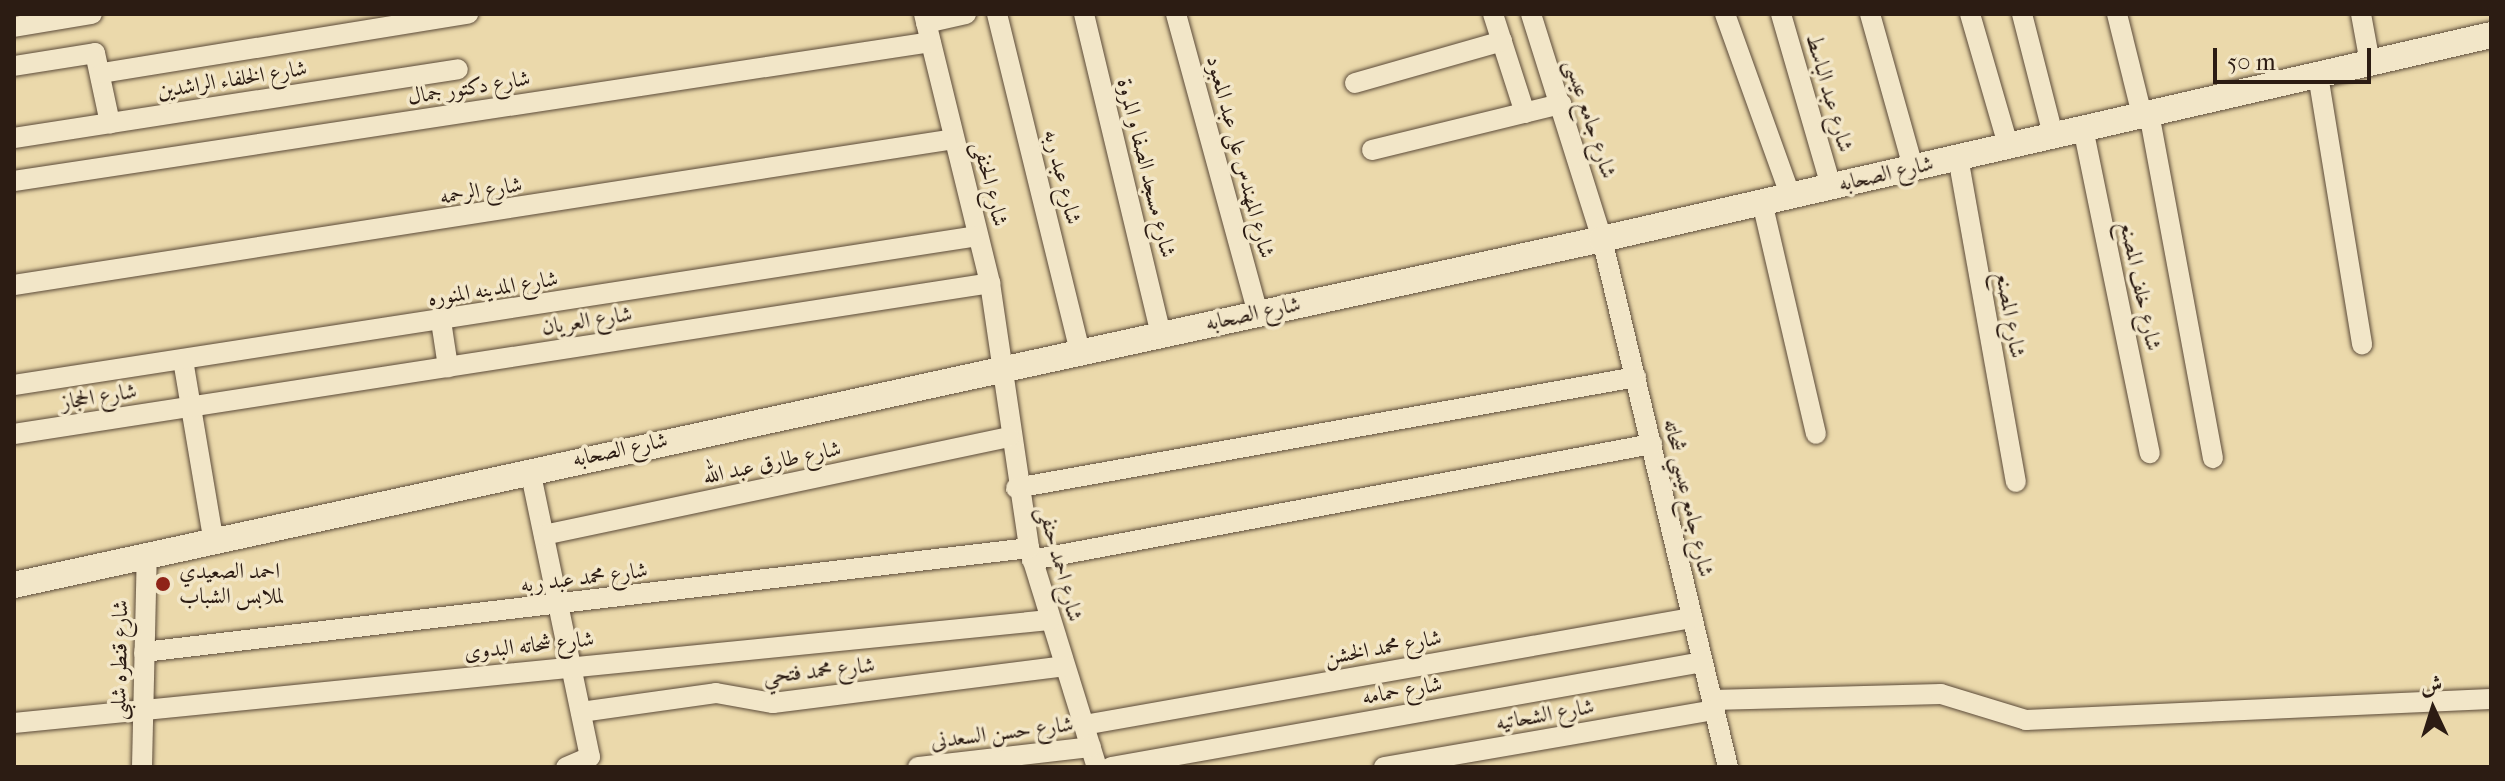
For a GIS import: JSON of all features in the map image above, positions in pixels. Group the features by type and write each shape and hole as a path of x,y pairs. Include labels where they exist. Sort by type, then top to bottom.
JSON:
{"street":[{"path":"14,27 46,18 91,14"},
{"path":"102,73 468,14"},
{"name":"شارع دكتور جمال","path":"14,181 927,26 966,14"},
{"name":"شارع عبد ربه","path":"997,14 1080,351"},
{"name":"شارع مسجد الصفا و المروة","path":"1084,14 1161,334"},
{"name":"شارع المهندس على عبد المعبود","path":"1176,14 1258,313"},
{"path":"1493,14 1525,113"},
{"name":"شارع جامع عيسى","path":"1531,14 1602,239"},
{"path":"1725,14 1790,195"},
{"name":"شارع عبد الباسط","path":"1781,14 1831,186"},
{"path":"1870,14 1913,167"},
{"path":"1970,14 2008,145"},
{"path":"2022,14 2053,135"},
{"path":"2117,14 2145,114 2213,458"},
{"path":"2361,14 2370,63"},
{"name":"شارع الحنفى","path":"927,26 990,283 1003,367"},
{"name":"شارع الصحابه","path":"14,585 213,538 1602,239 2491,35"},
{"path":"1355,83 1502,41"},
{"path":"14,66 93,53 102,73 110,123"},
{"name":"شارع الخلفاء الراشدين","path":"14,138 458,69"},
{"path":"2318,75 2362,344"},
{"path":"1372,150 1561,104"},
{"name":"شارع خلف المصنع","path":"2083,128 2150,453"},
{"name":"شارع الرحمه","path":"14,285 954,139"},
{"name":"شارع المصنع","path":"1958,157 2016,482"},
{"path":"1762,202 1816,434"},
{"name":"شارع المدينه المنوره","path":"14,385 978,236"},
{"name":"شارع جامع عيسي شحاته","path":"1602,239 1728,767"},
{"name":"شارع العريان","path":"191,407 990,283"},
{"path":"441,321 448,367"},
{"path":"183,360 213,538"},
{"name":"شارع احمد حنفى","path":"1003,367 1016,488 1030,554 1094,757"},
{"path":"1016,488 1636,377"},
{"name":"شارع الحجاز","path":"14,434 191,407"},
{"name":"شارع طارق عبد الله","path":"544,535 1009,437"},
{"name":"شارع محمد عبد ربه","path":"144,652 1030,554 1652,444"},
{"path":"530,470 589,762 566,767"},
{"name":"شارع قنطره شلبى","path":"142,767 147,554"},
{"name":"شارع محمد الخشن","path":"1084,725 1691,618"},
{"name":"شارع شحاته البدوى","path":"14,723 1049,620"},
{"name":"شارع حمامه","path":"1111,767 1702,662"},
{"name":"شارع محمد فتحي","path":"581,712 716,693 773,703 1064,666"},
{"name":"شارع الشحاتيه","path":"1384,767 1713,705 1941,694 2026,720 2491,699"},
{"name":"شارع حسن السعدنى","path":"918,767 1094,757"}],"place":[{"name":"احمد الصعيدي لملابس الشباب","path":"163,584"}]}
